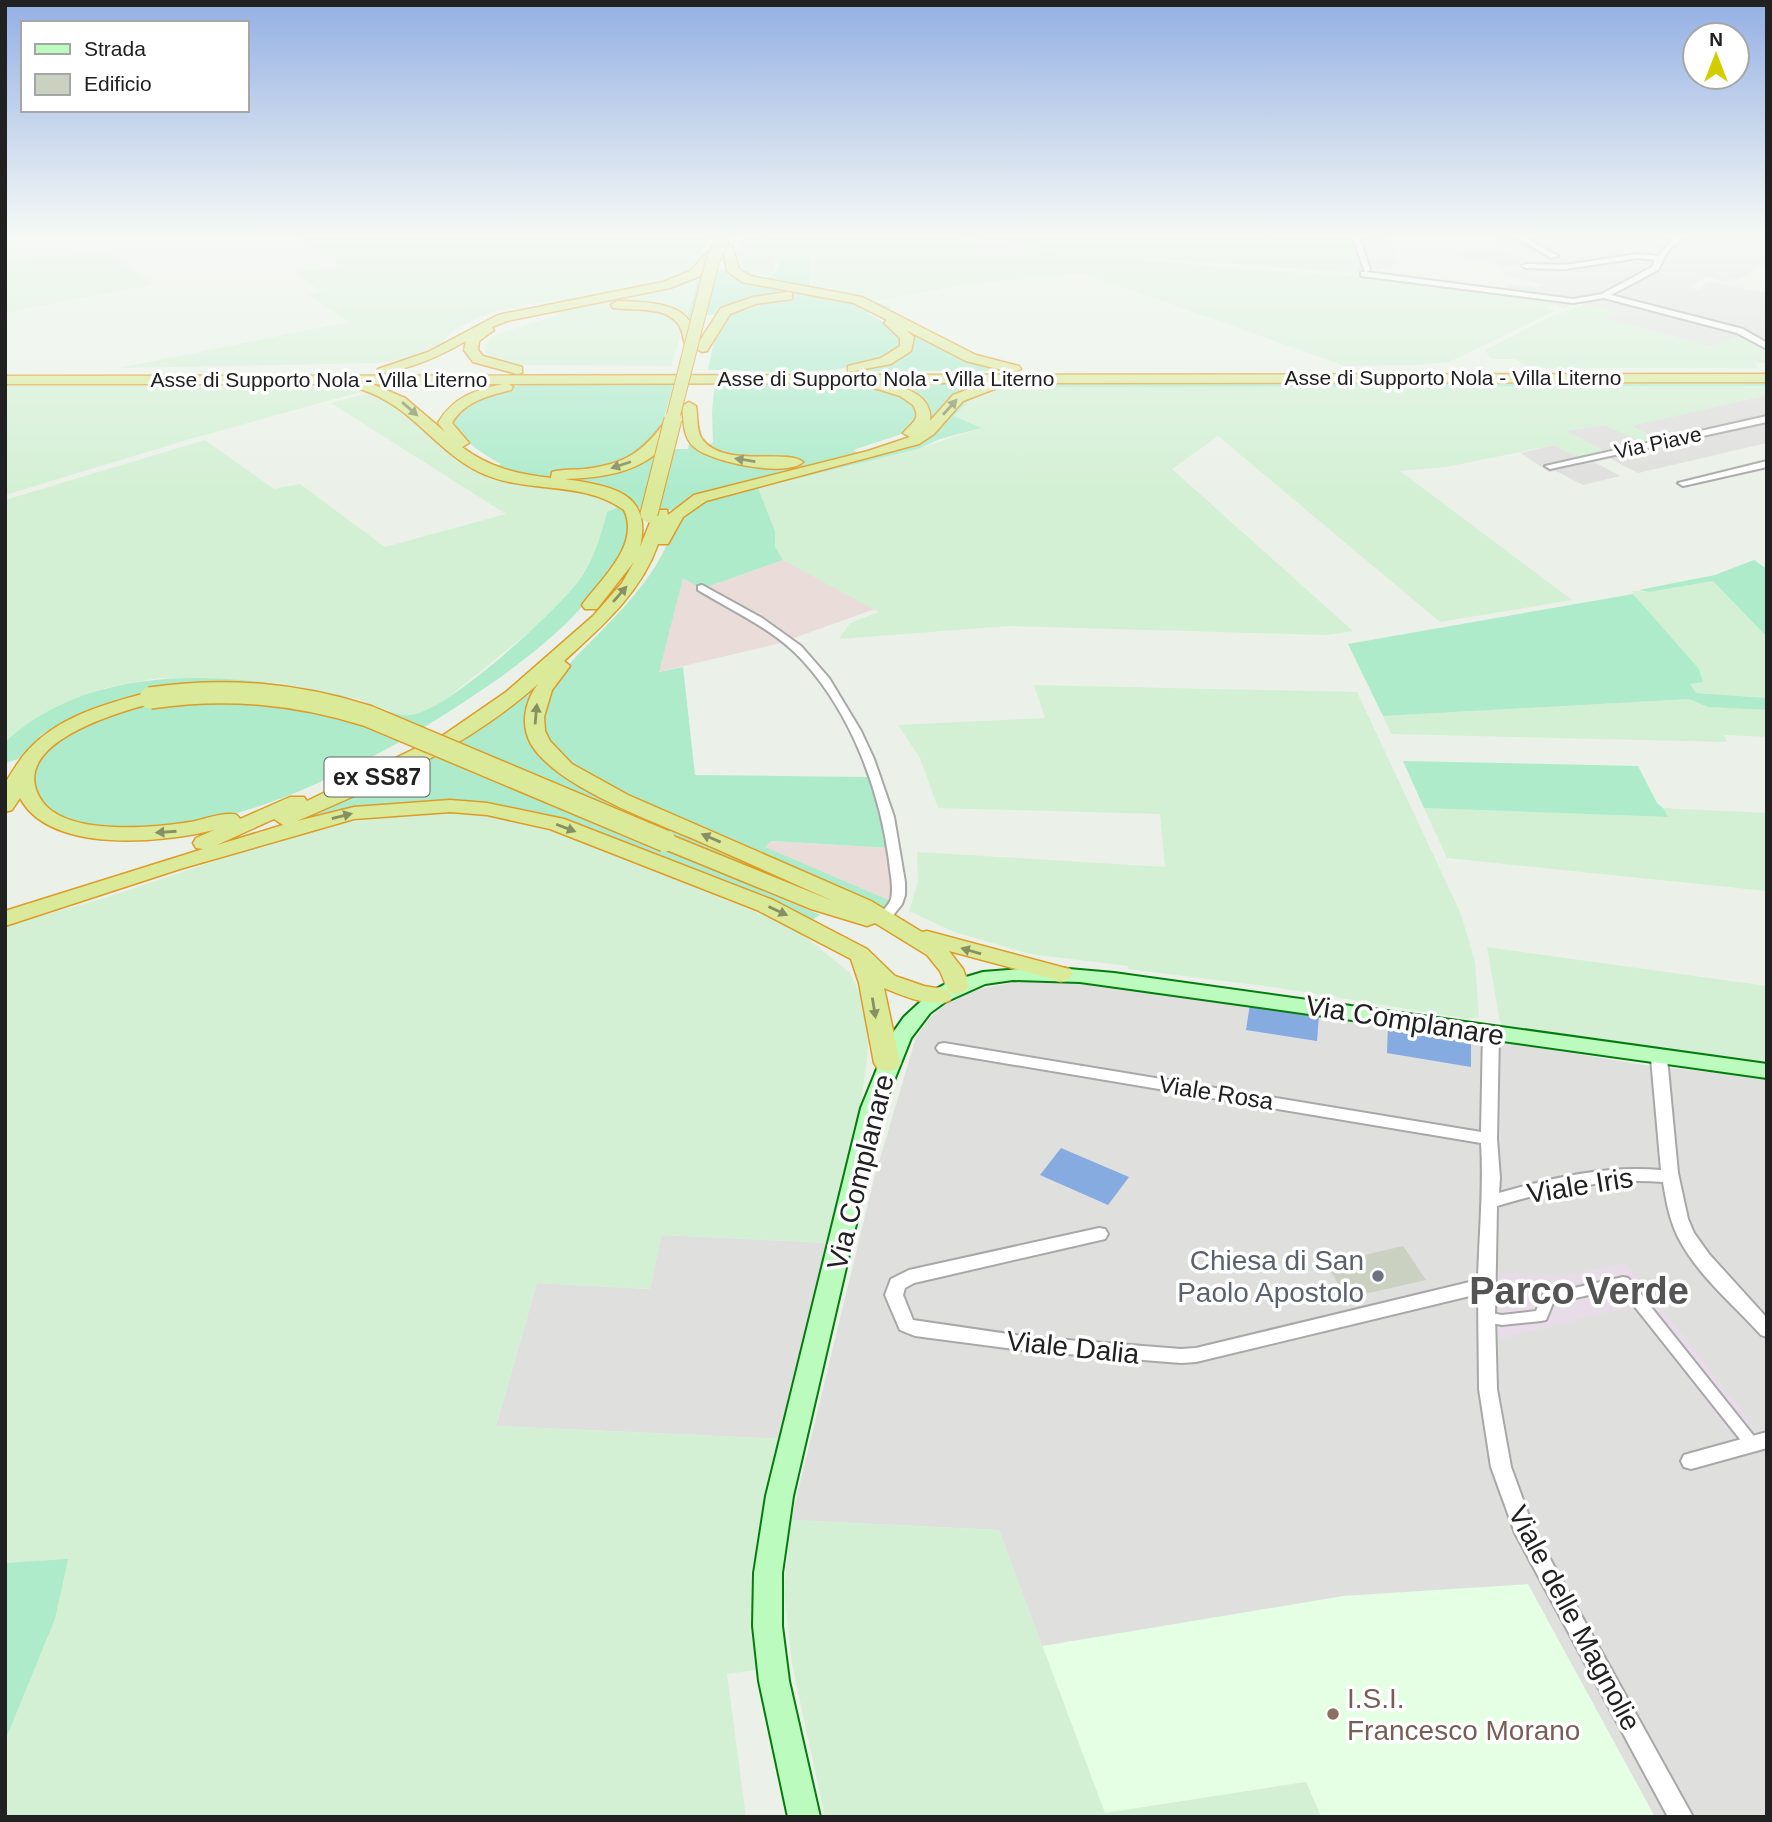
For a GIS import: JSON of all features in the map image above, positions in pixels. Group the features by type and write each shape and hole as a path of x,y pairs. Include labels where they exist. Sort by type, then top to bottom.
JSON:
{"highway":[{"path":"258,374 358,372 396,368 426,360 485,325 507,320"},
{"path":"517,320 491,328 473,339 471,349 478,359 506,369 594,374"},
{"path":"682,320 696,346 718,320"},
{"name":"ex SS87","path":"5,919 182,863 349,791 452,737 513,696 599,620 628,585 655,513 689,406 701,320"},
{"path":"764,374 855,369 886,361 901,352 908,342 899,328 888,320"},
{"path":"894,320 971,358 992,365 1049,371 1143,374"},
{"name":"ex SS87","path":"655,513 671,422 696,346"},
{"name":"Asse di Supporto Nola - Villa Literno","path":"5,377 258,374 1767,376"},
{"name":"Asse di Supporto Nola - Villa Literno","path":"5,377 1069,379 1767,376"},
{"path":"300,378 346,382 394,395 456,443 495,466 513,472 574,474 625,465 657,444 671,422"},
{"path":"689,406 693,419 691,428 698,443 717,454 737,460 770,463 812,461 867,452 921,426 925,412 911,396 881,386 781,378"},
{"path":"555,379 519,384 468,398 452,409 444,423 462,456 493,472 601,492 655,513 743,485 914,441 929,431 953,401 976,389 1008,382 1069,379"},
{"name":"ex SS87","path":"5,908 167,858 405,749 484,701 556,643 637,557"},
{"path":"182,863 354,813 450,806 487,809 556,824 798,921 859,954 887,981 920,993 949,991 951,969 943,958 844,895 621,799 582,779 551,756 535,731 537,703 553,677 599,620"},
{"path":"5,806 25,768 38,751 76,724 102,712 150,698 211,690 281,693 368,716 819,904 893,925 974,953 1061,974"},
{"path":"25,768 27,792 38,809 70,826 112,833 170,832 215,824 303,798"},
{"path":"819,904 845,929 870,975 879,1035 887,1063"},
{"path":"859,954 859,938 865,932 893,925"}],"main road":[{"name":"Via Complanare","path":"804,1817 779,1705 769,1644 766,1598 775,1518 872,1108 887,1063 898,1040 918,1011 949,991 1003,974 1061,974 1344,1010 1659,1058 1767,1070"}],"street":[{"path":"1697,320 1740,331 1767,334"},
{"path":"1740,331 1767,347"},
{"name":"Via Piave","path":"1550,467 1767,419"},
{"path":"1683,483 1767,464"},
{"path":"702,588 786,639 808,659 859,738 878,783 895,852 898,898 893,925"},
{"name":"Viale delle Magnolie","path":"1491,1034 1489,1139 1492,1178 1486,1317 1488,1389 1501,1467 1525,1533 1681,1817"},
{"name":"Viale Rosa","path":"944,1048 1489,1139"},
{"path":"1659,1058 1676,1206 1685,1233 1764,1324"},
{"name":"Viale Iris","path":"1489,1202 1539,1187 1605,1176 1654,1174 1672,1177"},
{"name":"Viale Dalia","path":"1099,1234 909,1277 897,1284 894,1295 905,1322 915,1329 1028,1344 1181,1356 1196,1355 1486,1285"},
{"path":"1486,1317 1502,1320 1541,1316 1548,1299 1623,1282 1759,1442 1691,1461"}],"shaded area":[{"path":"345,320 475,320 455,329 438,346 402,359 380,363 120,368 348,322"},
{"path":"542,320 685,320 671,366 518,365 494,359 485,352 487,342 492,336"},
{"path":"722,320 879,320 897,330 903,343 888,355 867,364 841,369 782,372 708,370 716,332"},
{"path":"888,320 900,320 1009,371 855,371 889,362 910,335"},
{"path":"1215,320 1536,320 1449,362 1345,366"},
{"path":"1544,320 1612,320 1710,346 1742,335 1767,350 1767,363 1755,363 1758,368 1532,368 1515,359 1491,359 1485,350"},
{"path":"1610,320 1767,320 1767,350 1742,335 1710,346"},
{"path":"812,380 865,384 887,388 904,395 922,415 905,433 853,450 859,453 910,438 926,425 931,416 928,408 914,395 867,382 1004,381 976,387 947,412 970,397 984,391 1018,383 1767,381 1767,386 1008,387 971,398 954,416 981,428 940,439 918,449 758,488 775,531 775,547 783,560 701,589 683,578 659,672 683,667 695,775 869,777 892,848 771,841 765,847 891,901 888,909 617,791 586,775 561,757 549,741 542,722 545,698 559,676 629,602 651,573 668,541 675,510 642,510 633,503 492,468 501,464 468,441 454,422 462,406 509,387 524,385 674,382 662,425 650,449 688,449 690,438 699,447 713,443 715,382"},
{"path":"5,383 270,383 342,385 371,389 190,439 5,495"},
{"path":"1767,386 1767,395 1631,426 1659,440 1645,443 1604,425 1567,431 1604,451 1578,457 1554,445 1446,467 1400,471 1572,600 1440,622 1218,436 1172,469 1353,631 1327,635 1010,626 839,639 850,623 879,612 783,560 775,547 775,531 758,488 918,449 980,428 954,416 971,398 1008,387"},
{"path":"376,391 401,407 444,448 474,470 495,478 581,492 604,499 618,507 606,516 600,541 580,579 543,621 450,696 428,711 410,716 397,714 358,699 278,683 158,678 106,688 79,698 14,734 5,742 5,500 205,440 274,489 300,484 385,547 506,514 331,403"},
{"path":"1767,395 1767,443 1638,473 1609,458 1594,462 1620,476 1583,485 1556,471 1549,472 1521,453 1554,445 1578,457 1602,450 1566,431 1604,425 1624,433 1658,439 1630,426"},
{"path":"618,507 630,515 627,538 610,571 589,599 564,625 507,673 418,731 357,710 143,694 100,706 65,721 42,734 18,759 5,763 5,742 40,716 79,697 120,685 162,679 206,678 293,686 335,694 404,715 428,709 450,697 502,656 570,591 591,561 607,512"},
{"path":"783,560 875,609 777,644 658,672 683,578 701,589"},
{"path":"1754,560 1767,569 1767,637 1713,581 1649,592 1639,590 1715,575"},
{"path":"1713,581 1767,637 1767,698 1696,693 1632,591 1649,592"},
{"path":"1633,594 1699,669 1703,682 1690,684 1696,693 1767,698 1767,710 1708,707 1689,699 1383,716 1348,644"},
{"path":"539,682 533,698 549,760 837,899 836,903 637,837 820,915 812,920 480,804 292,823"},
{"path":"1034,685 1357,692 1461,914 1475,962 1479,1017 1468,1019 1273,987 1030,954 954,932 909,911 918,882 917,852 1165,867 1160,814 938,808 920,758 898,725 1045,718"},
{"path":"287,699 407,738 305,789 270,803 197,823 160,828 121,829 95,826 66,818 53,811 42,803 36,792 34,778 44,757 65,738 113,713 176,702"},
{"path":"1689,699 1708,707 1767,710 1767,737 1724,735 1727,742 1391,734 1383,716"},
{"path":"1403,761 1638,766 1657,803 1668,817 1424,808"},
{"path":"1424,808 1667,817 1663,808 1767,813 1767,891 1447,858"},
{"path":"394,814 472,814 515,821 560,834 792,926 850,973 863,1001 868,1043 866,1068 851,1167 832,1243 662,1235 650,1289 537,1283 496,1426 784,1439 764,1502 751,1574 755,1670 727,1674 746,1817 5,1817 5,1741 55,1619 67,1560 5,1563 5,926 105,898 303,831"},
{"path":"771,841 892,848 894,896 891,901 764,847"},
{"path":"1487,947 1767,986 1767,1062 1505,1027 1500,1022"},
{"name":"Parco Verde","path":"1020,981 1065,982 1321,1012 1650,1066 1767,1078 1767,1817 1321,1817 1306,1782 1104,1814 999,1530 791,1520 874,1179 916,1037 929,1019 949,1000 979,989"},
{"path":"1250,1004 1319,1015 1317,1041 1246,1030"},
{"path":"1388,1025 1471,1038 1471,1067 1387,1053"},
{"path":"1061,1148 1129,1177 1108,1205 1040,1175"},
{"path":"661,1235 832,1243 784,1439 496,1426 537,1283 650,1289"},
{"path":"1626,1263 1752,1423 1727,1430 1633,1306 1500,1339 1501,1272 1567,1275"},
{"path":"791,1520 999,1530 1105,1813 1306,1782 1321,1817 825,1817 792,1664 784,1590"},
{"path":"68,1559 55,1619 5,1741 5,1563"},
{"name":"I.S.I. Francesco Morano","path":"1528,1584 1655,1817 1321,1817 1306,1782 1104,1814 1042,1646 1343,1596"}],"building":[{"name":"Chiesa di San Paolo Apostolo","path":"1403,1246 1426,1280 1347,1298 1326,1264"}],"place":[{"name":"Chiesa di San Paolo Apostolo","path":"1378,1276"},
{"name":"I.S.I. Francesco Morano","path":"1333,1714"}],"district":[{"name":"Parco Verde","path":"1579,1291"}]}
